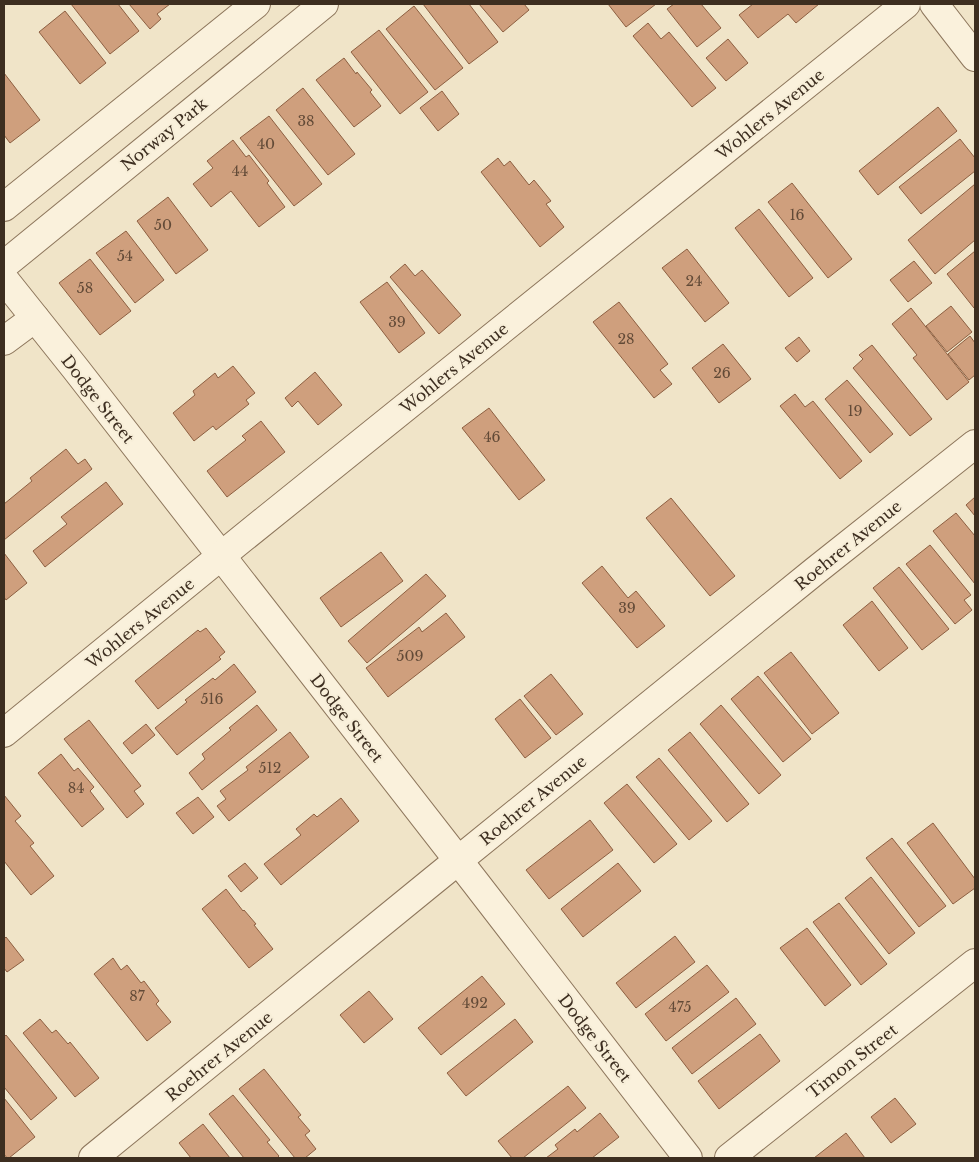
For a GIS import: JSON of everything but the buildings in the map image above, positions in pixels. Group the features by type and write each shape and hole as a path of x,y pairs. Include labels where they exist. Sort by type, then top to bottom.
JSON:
{"street":[{"path":"4,207 256,4"},
{"name":"Norway Park","path":"4,265 324,4"},
{"name":"Wohlers Avenue","path":"4,733 220,556 906,4"},
{"path":"934,4 975,57"},
{"name":"Dodge Street","path":"4,279 688,1158"},
{"path":"4,341 35,318"},
{"name":"Roehrer Avenue","path":"93,1158 800,583 975,444"},
{"name":"Timon Street","path":"729,1158 975,963"}]}
